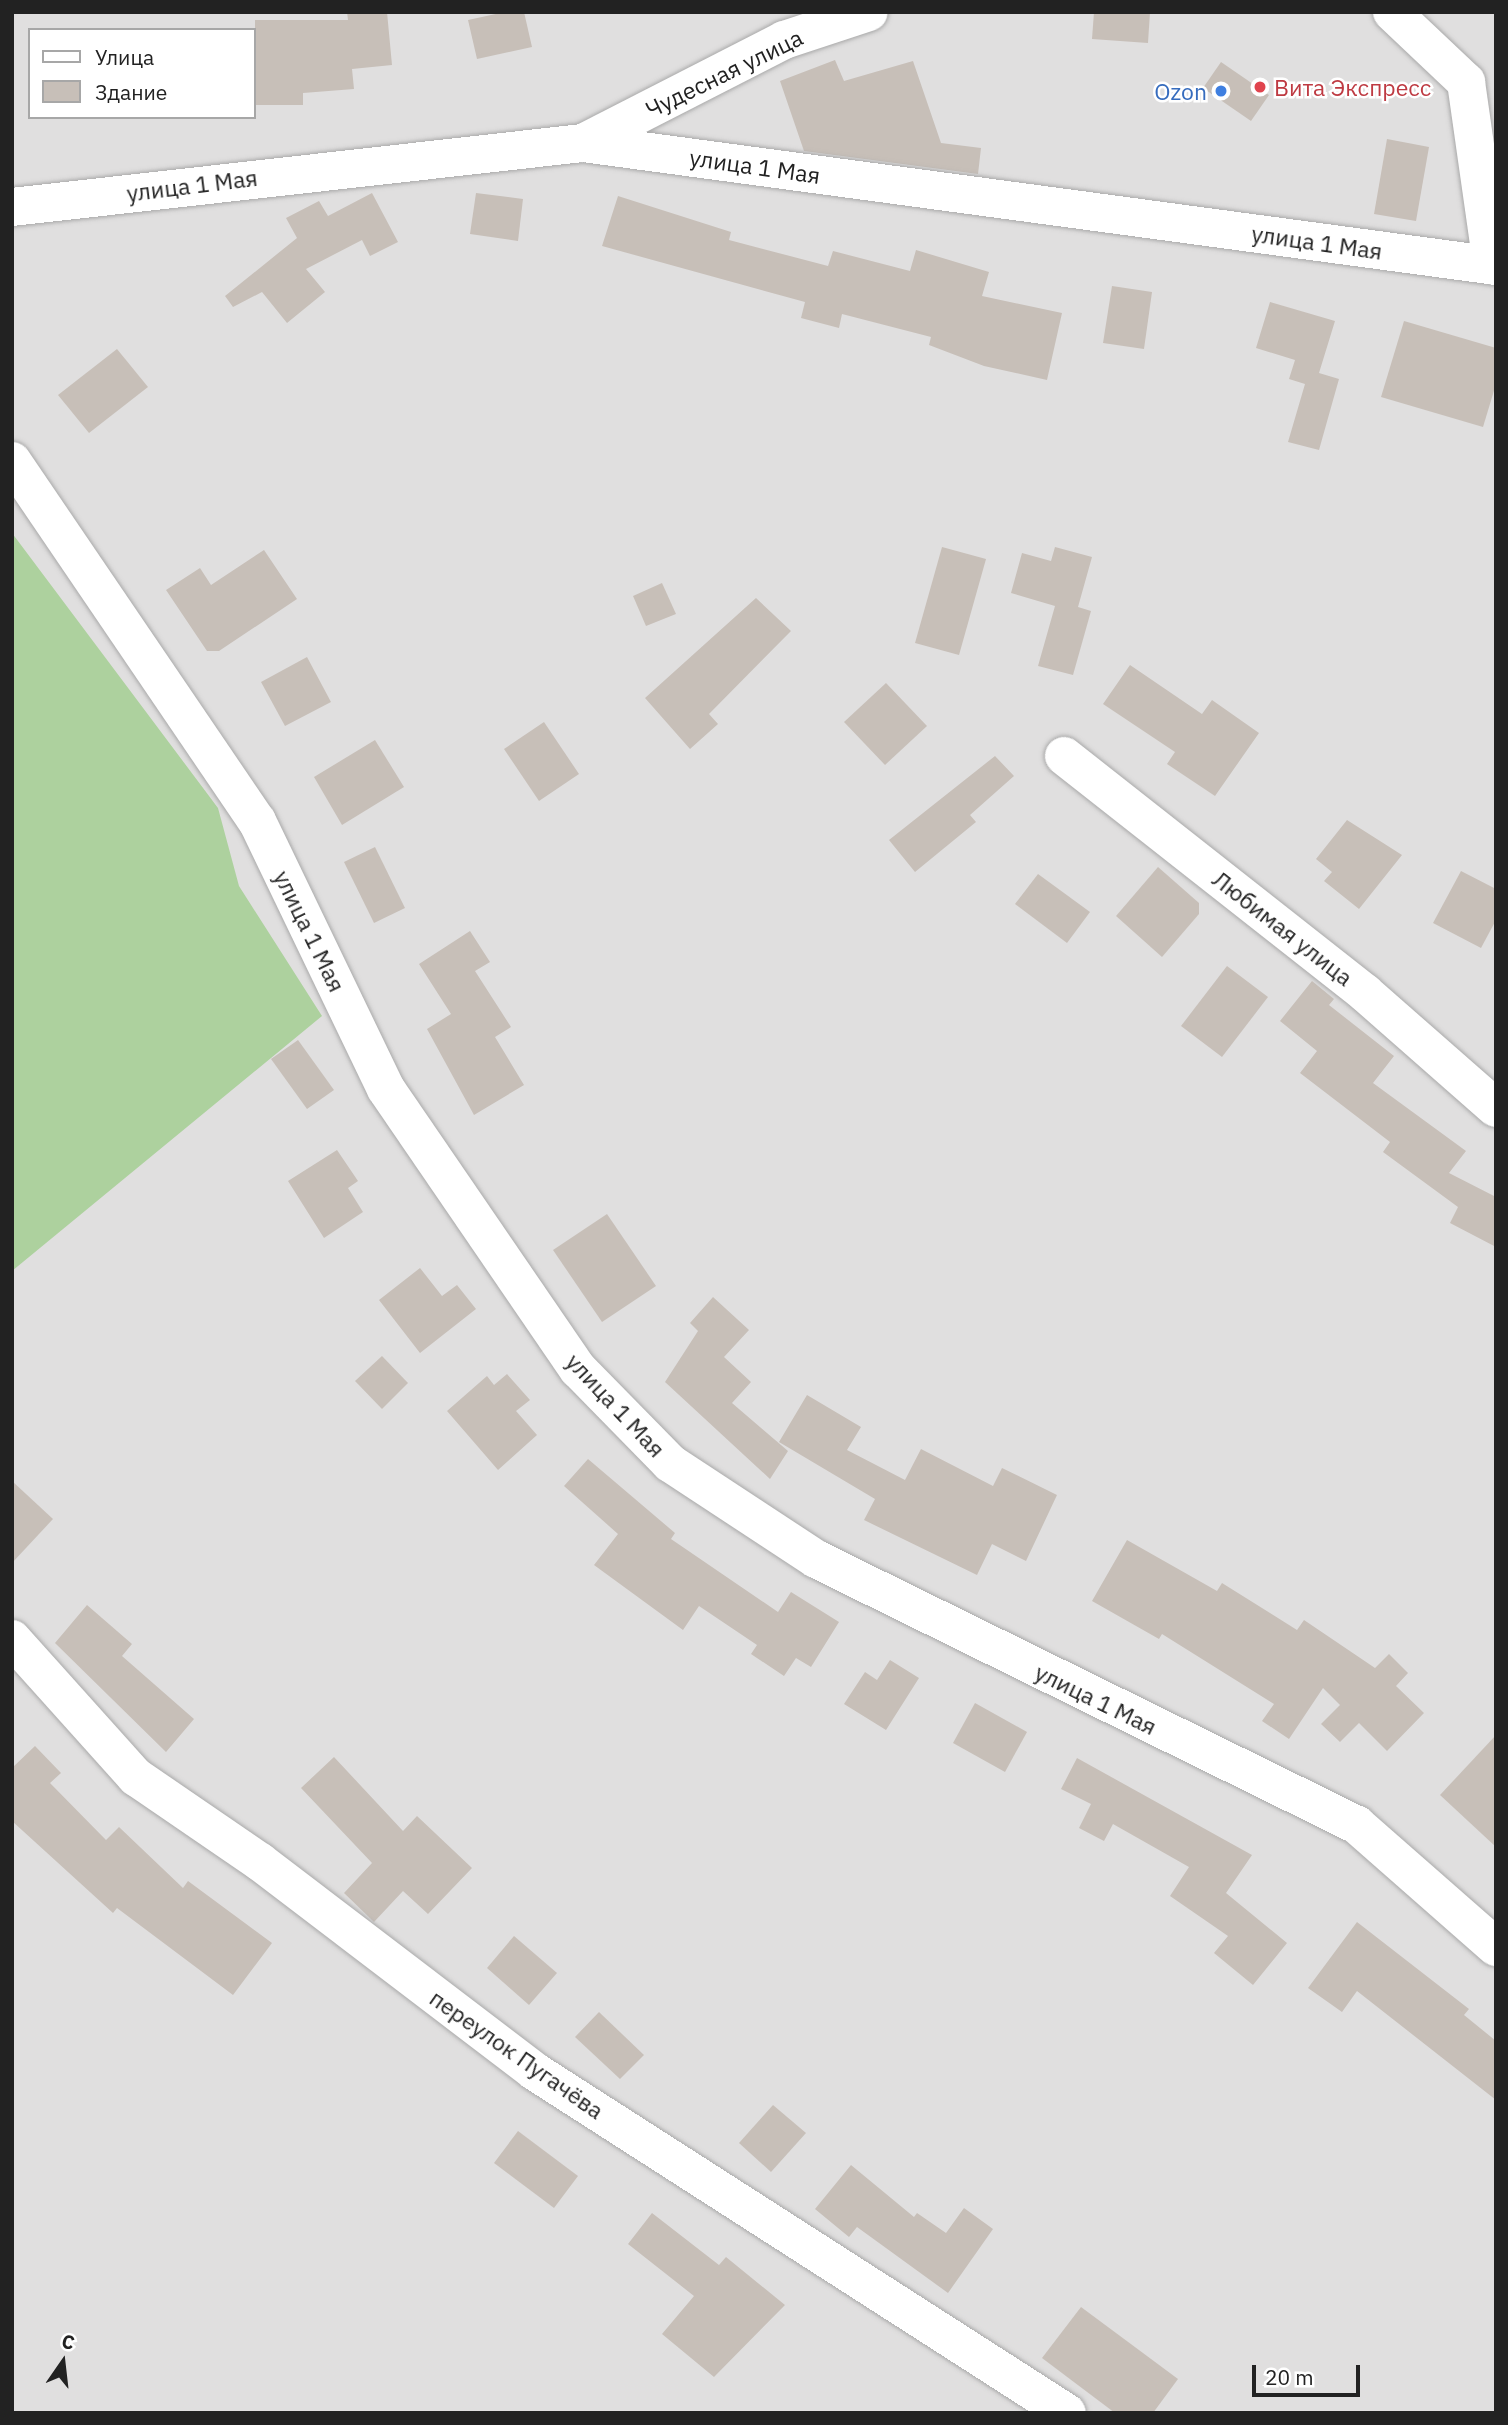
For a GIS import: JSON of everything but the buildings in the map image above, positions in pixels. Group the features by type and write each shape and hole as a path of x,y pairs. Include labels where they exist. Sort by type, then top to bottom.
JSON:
{"street":[{"name":"Чудесная улица","path":"583,143 784,40 869,12"},
{"path":"1392,12 1466,82 1494,266"},
{"name":"улица 1 Мая","path":"12,207 583,143 1494,266"},
{"name":"улица 1 Мая","path":"12,461 257,821 386,1089 578,1369 661,1453 816,1559 1357,1825 1496,1947"},
{"name":"Любимая улица","path":"1064,756 1365,993 1496,1108"},
{"name":"переулок Пугачёва","path":"12,1639 136,1777 260,1863 534,2071 1067,2413"}],"shaded area":[{"path":"12,12 1496,12 1496,2413 12,2413"}],"green space":[{"path":"12,533 218,808 239,886 322,1016 12,1271"}],"place":[{"name":"Вита Экспресс","path":"1260,87"},
{"name":"Ozon","path":"1221,91"}]}
